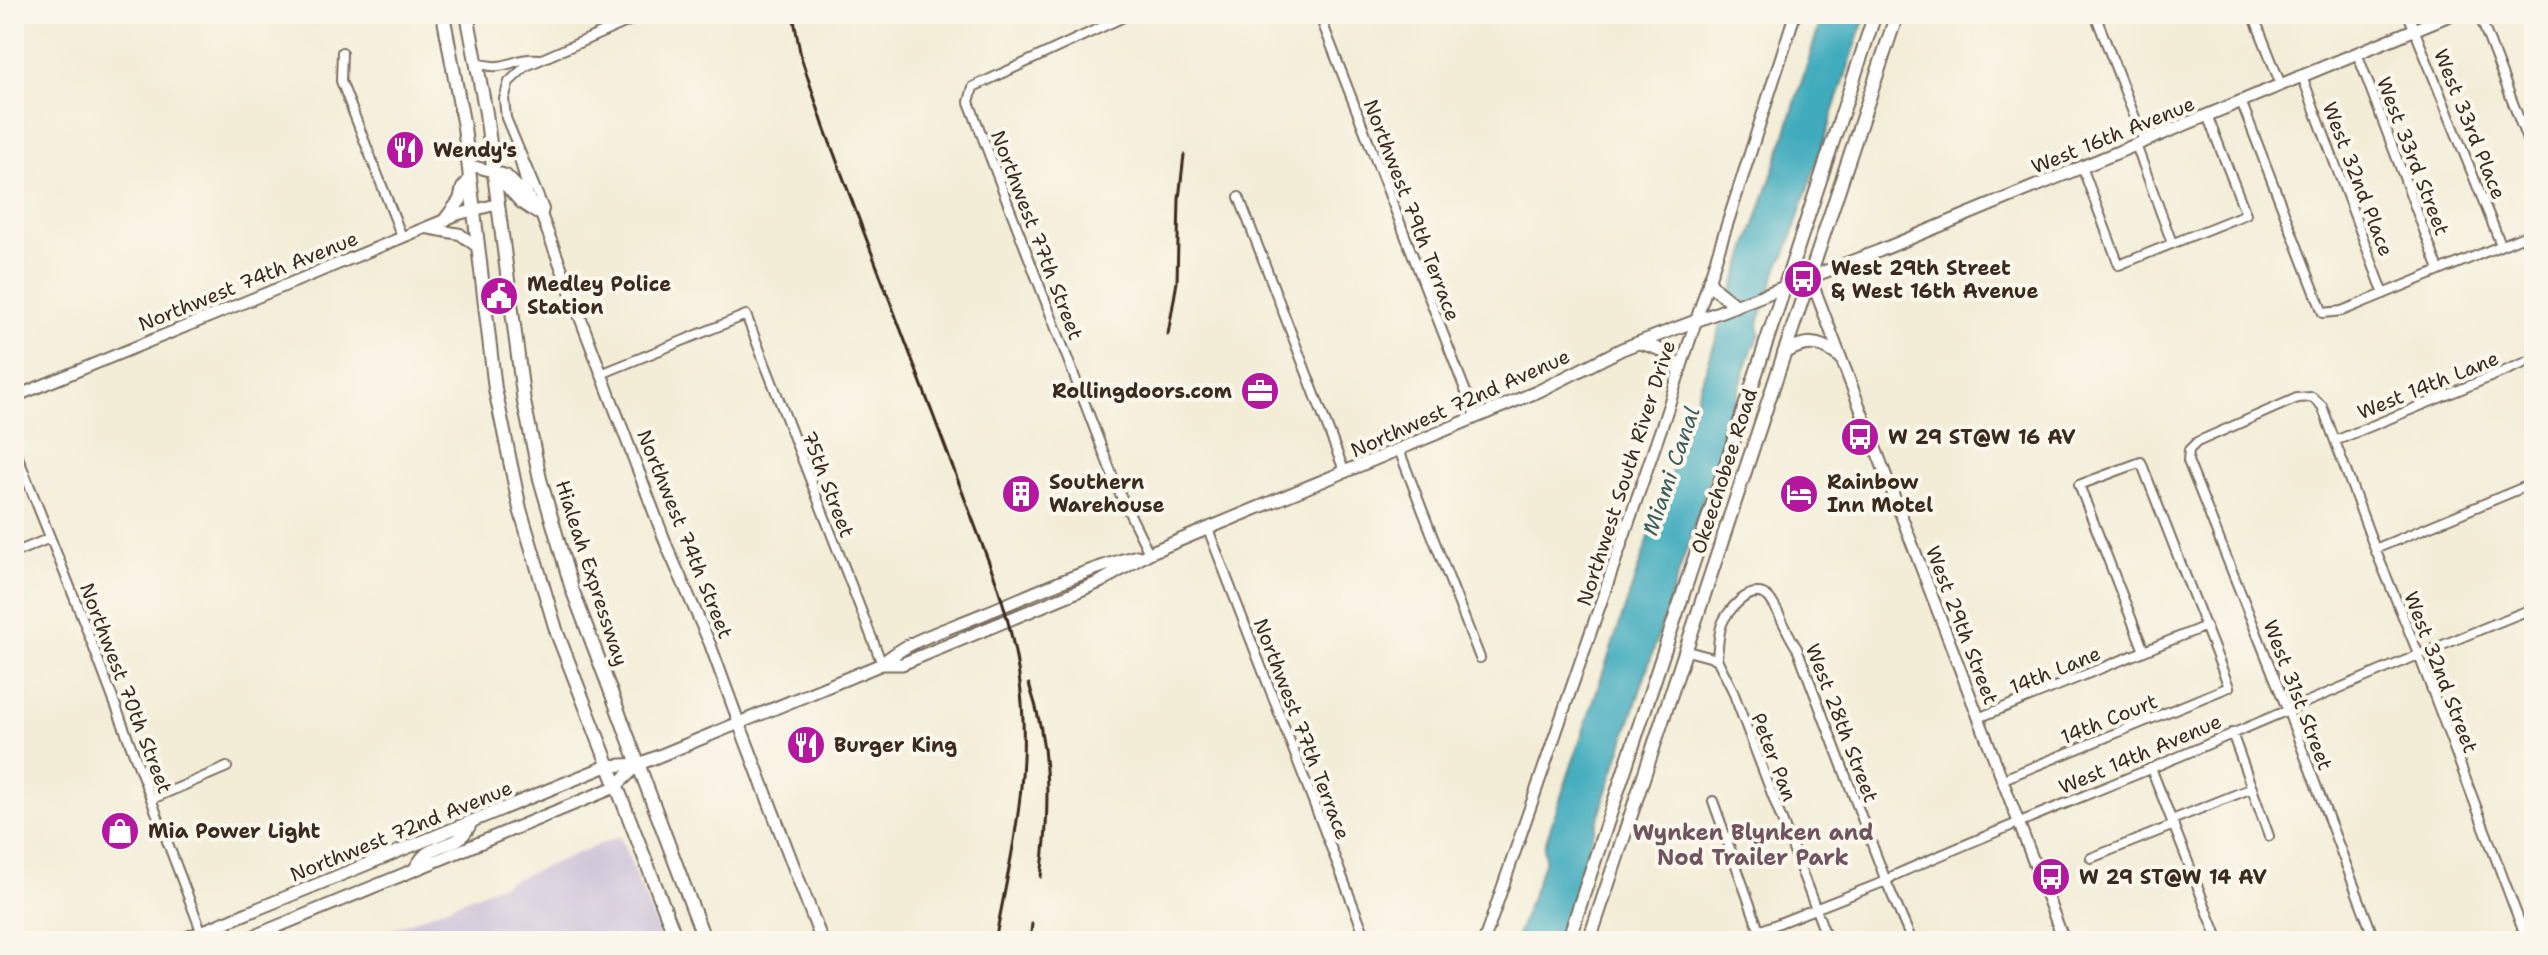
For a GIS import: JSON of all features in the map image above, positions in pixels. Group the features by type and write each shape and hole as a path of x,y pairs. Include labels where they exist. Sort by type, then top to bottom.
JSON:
{"main road":[{"path":"443,14 459,90 495,389 517,500 549,611 677,941"},
{"name":"Hialeah Expressway","path":"467,14 478,63 524,402 537,469 572,589 705,941"},
{"name":"Okeechobee Road","path":"1568,941 1875,14"},
{"name":"Okeechobee Road","path":"1589,941 1897,14"},
{"name":"West 16th Avenue","path":"1786,286 2452,14"},
{"path":"445,220 470,180"},
{"path":"1709,280 1736,306"},
{"name":"Northwest 72nd Avenue","path":"179,941 203,936 607,766 639,764 882,664 897,651 987,613 1103,565 1149,553 1345,473 1539,391 1638,342 1786,286"},
{"path":"1638,342 1666,351 1679,373"},
{"path":"1784,353 1813,342 1824,345 1838,355"},
{"name":"Northwest 74th Street","path":"739,723 822,941"},
{"name":"Northwest 72nd Avenue","path":"242,941 615,787 639,764"},
{"path":"413,870 424,855 460,839 467,833 472,821"},
{"path":"349,872 357,893"}],"street":[{"path":"478,63 499,68 525,58 540,59 645,14"},
{"name":"Northwest 77th Street","path":"1130,14 973,87 969,102 1118,490 1149,553"},
{"name":"Northwest 79th Terrace","path":"1319,14 1476,418"},
{"name":"Northwest South River Drive","path":"1484,941 1679,373 1795,14"},
{"path":"2095,14 2172,243"},
{"path":"2253,14 2281,85"},
{"name":"West 33rd Place","path":"2408,14 2501,245"},
{"path":"2479,14 2534,158"},
{"path":"342,52 341,81 402,237"},
{"name":"West 33rd Street","path":"2357,53 2439,270"},
{"name":"Northwest 74th Street","path":"530,199 504,107 507,88 520,70 540,59"},
{"name":"West 32nd Place","path":"2302,76 2384,294"},
{"path":"2241,101 2323,313 2342,311 2534,232"},
{"path":"2082,167 2119,265 2246,214 2207,115"},
{"name":"Northwest 74th Street","path":"515,143 521,149 544,209 538,214 739,723"},
{"path":"469,165 506,175 530,199 538,214"},
{"path":"494,173 521,203 538,214"},
{"path":"1239,197 1345,473"},
{"name":"Northwest 74th Avenue","path":"14,397 402,237 473,209 498,204"},
{"path":"425,228 460,234 476,246"},
{"name":"West 29th Street","path":"1810,277 2064,941"},
{"name":"75th Street","path":"601,374 746,315 882,664"},
{"name":"West 14th Lane","path":"2335,441 2534,359"},
{"name":"West 32nd Street","path":"2188,461 2189,450 2197,442 2297,398 2312,397 2322,406 2527,941"},
{"name":"Northwest 70th Street","path":"14,447 203,936"},
{"path":"1399,450 1480,658"},
{"name":"West 31st Street","path":"2188,461 2375,941"},
{"path":"2144,651 2079,485 2141,462 2206,626"},
{"path":"2375,549 2534,483"},
{"name":"Northwest 77th Terrace","path":"1208,529 1367,941"},
{"path":"14,553 50,538"},
{"name":"West 28th Street","path":"1717,659 1722,623 1740,601 1751,595 1761,594 1770,598 1786,633 1797,648 1912,941"},
{"name":"West 14th Avenue","path":"1759,931 1886,881 2018,821 2151,768 2418,653 2534,608"},
{"name":"14th Lane","path":"1978,718 2206,626"},
{"name":"14th Court","path":"2001,780 2229,687 2206,626"},
{"path":"1687,651 1717,659"},
{"name":"Peter Pan","path":"1717,659 1732,689 1828,941"},
{"path":"2232,733 2269,836"},
{"path":"152,799 227,767"},
{"path":"2151,768 2219,941"},
{"path":"2091,858 2252,788"},
{"path":"1713,801 1763,941"},
{"path":"2521,925 2534,919"}],"shaded area":[{"path":"620,836 662,941 364,941"}],"water":[{"path":"1823,14 1866,14 1786,254 1758,323 1760,335 1752,349 1558,941 1515,941 1545,860 1544,847 1780,151"}],"railway":[{"path":"793,14 801,57 824,127 996,581 1010,630 1019,676 1023,761 1013,846 995,941"},
{"path":"1168,334 1177,282 1179,199 1184,155"},
{"path":"1029,684 1041,732 1047,780 1041,877"},
{"path":"1030,941 1032,924"}],"place":[{"name":"Wendy's","path":"405,150"},
{"name":"West 29th Street & West 16th Avenue","path":"1803,279"},
{"name":"Medley Police Station","path":"499,296"},
{"name":"Rollingdoors.com","path":"1260,391"},
{"name":"W 29 ST@W 16 AV","path":"1860,437"},
{"name":"Southern Warehouse","path":"1021,494"},
{"name":"Rainbow Inn Motel","path":"1799,494"},
{"name":"Burger King","path":"806,745"},
{"name":"Mia Power Light","path":"120,831"},
{"name":"W 29 ST@W 14 AV","path":"2051,877"}],"district":[{"name":"Wynken Blynken and Nod Trailer Park","path":"1753,844"}],"water label":[{"name":"Miami Canal","path":"1671,471"}]}
